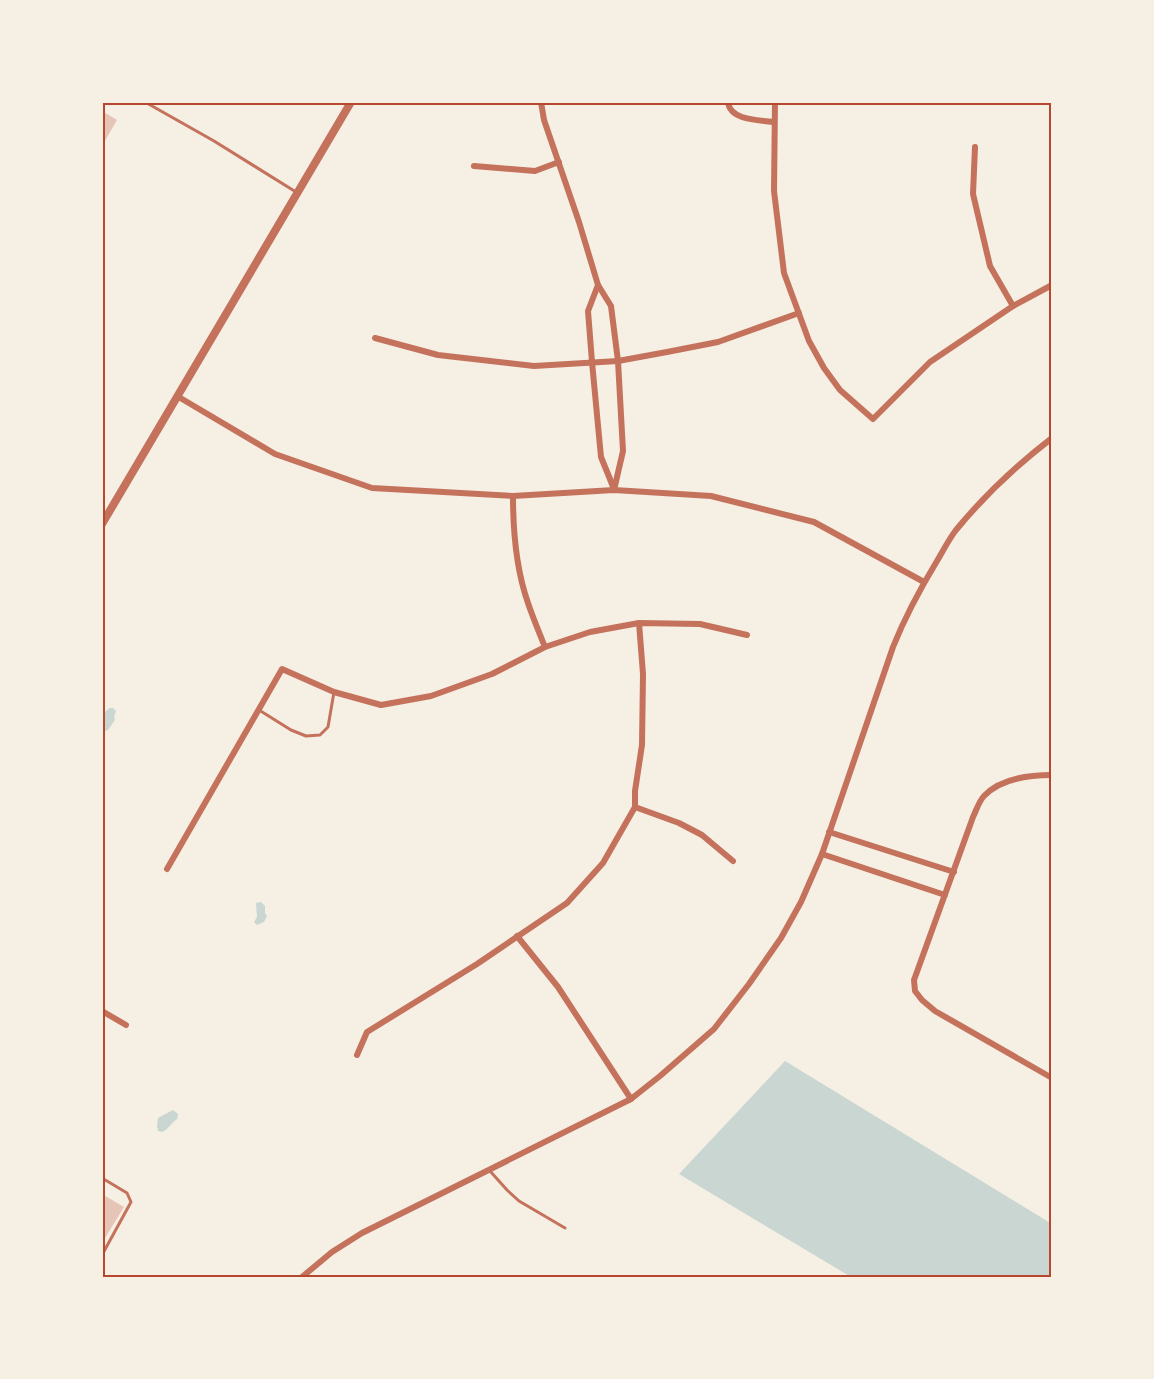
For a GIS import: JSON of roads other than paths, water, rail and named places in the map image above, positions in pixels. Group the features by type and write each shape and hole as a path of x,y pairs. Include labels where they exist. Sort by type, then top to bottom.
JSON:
{"street":[{"path":"102,524 351,102"},
{"path":"541,102 544,120 598,285 611,306 618,361 623,451 614,490"},
{"path":"728,102 735,115 774,122"},
{"path":"775,102 774,191 784,273 809,341 824,368 840,390 873,420 930,362 1013,306 1052,285"},
{"path":"975,147 973,194 990,266 1013,306"},
{"path":"474,166 535,171 559,162"},
{"path":"598,285 588,311 601,457 614,490"},
{"path":"375,338 438,355 534,366 618,361 718,342 799,313"},
{"path":"177,396 275,454 372,488 513,496 614,490 711,496 813,522 924,582"},
{"path":"302,1277 332,1252 362,1233 631,1099 714,1029 749,984 801,902 822,854 893,647 903,621 924,582 955,531 1026,458 1052,438"},
{"path":"513,496 513,526 519,570 527,601 545,647"},
{"path":"357,1055 367,1032 477,964 567,903 603,863 635,807 642,745 643,674 639,623"},
{"path":"167,869 282,669 334,692 381,705 431,696 492,674 545,647 590,632 639,623 700,624 747,635"},
{"path":"1052,775 1015,778 996,786 983,797 973,817 914,980 915,991 935,1011 1052,1078"},
{"path":"635,807 679,823 702,835 733,861"},
{"path":"829,832 954,872"},
{"path":"822,854 945,895"},
{"path":"517,936 558,987 631,1099"},
{"path":"102,1011 126,1025"}],"lane":[{"path":"145,102 297,192"},
{"path":"258,710 291,730 306,735 320,735 328,727 334,692"},
{"path":"489,1169 519,1201 565,1228"},
{"path":"102,1178 127,1193 131,1202 102,1255"}]}
